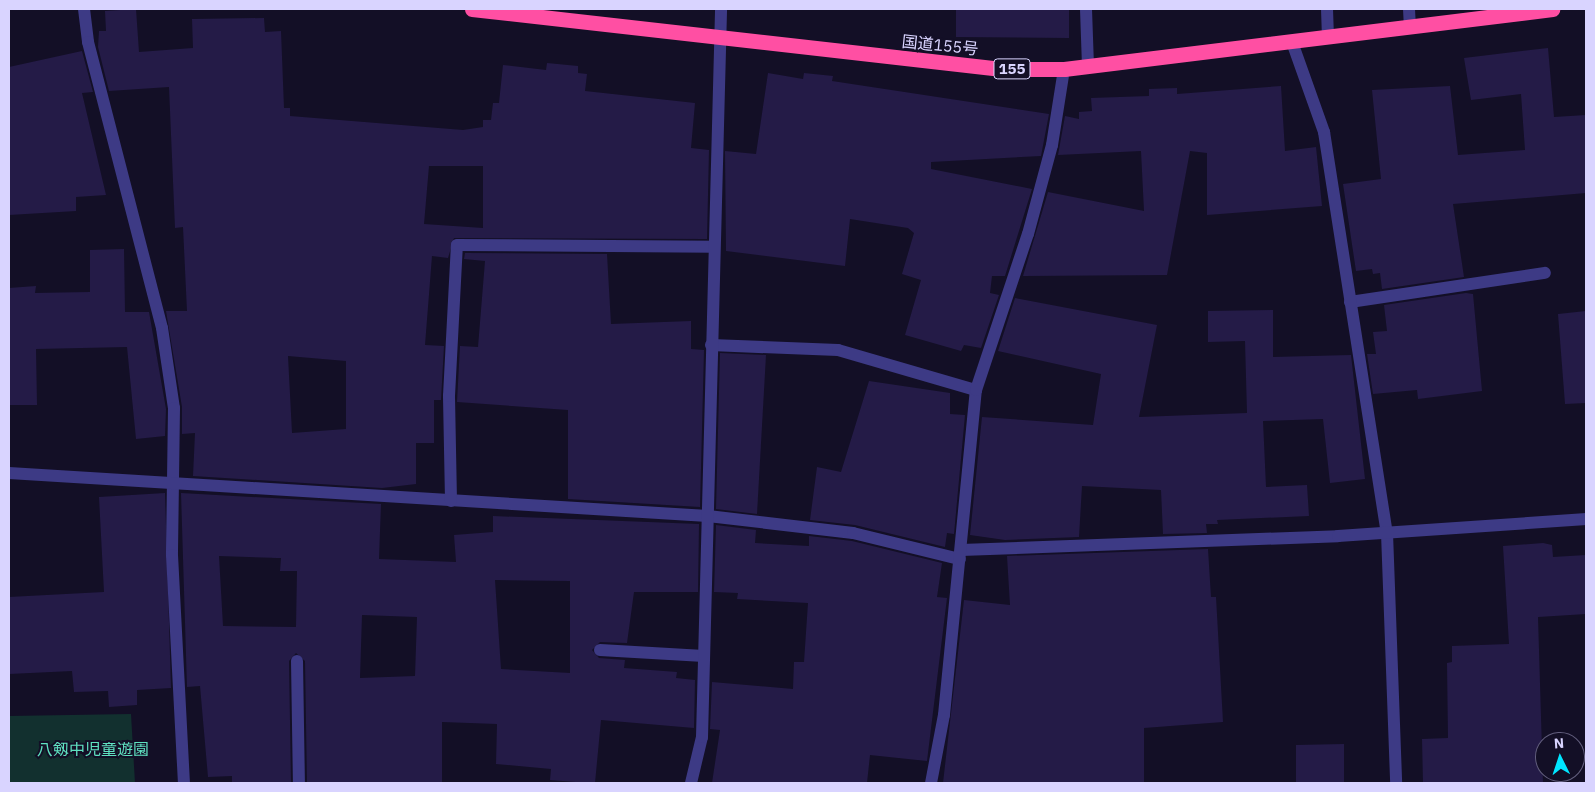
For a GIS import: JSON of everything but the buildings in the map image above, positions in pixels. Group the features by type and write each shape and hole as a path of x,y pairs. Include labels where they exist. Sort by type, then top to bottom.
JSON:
{"highway":[{"name":"国道155号","path":"472,9 720,40 1002,69 1064,69 1552,9"}],"street":[{"path":"84,9 88,42 162,328 174,408 172,555 184,783"},
{"path":"691,783 702,737 721,9"},
{"path":"1086,9 1088,66"},
{"path":"1327,9 1328,37"},
{"path":"1409,9 1410,27"},
{"path":"1292,42 1324,132 1387,533 1396,783"},
{"path":"931,783 944,715 976,390 1028,234 1052,145 1064,69"},
{"path":"451,501 449,396 457,245 714,248"},
{"path":"1350,302 1545,273"},
{"path":"712,345 838,350 976,390"},
{"path":"9,473 708,516 853,533 960,554 1387,533 1586,519"},
{"path":"600,650 704,656"},
{"path":"297,661 299,783"}],"green space":[{"name":"八剱中児童遊園","path":"131,714 135,783 9,783 9,716"}]}
